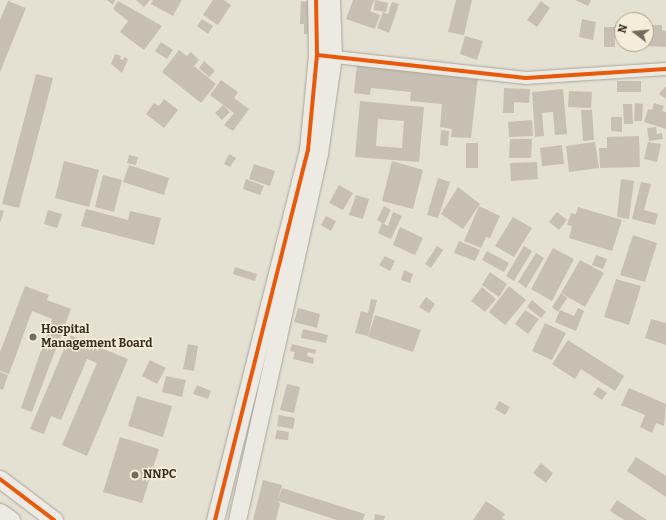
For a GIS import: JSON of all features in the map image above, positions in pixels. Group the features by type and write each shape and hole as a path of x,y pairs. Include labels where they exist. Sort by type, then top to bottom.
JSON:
{"street":[{"path":"237,520 319,153 325,55 316,0"},
{"path":"215,520 308,150 325,55 332,0"},
{"path":"325,55 526,78 666,69"},
{"path":"0,479 54,520"},
{"path":"0,512 10,520"}],"building":[{"path":"107,0 115,0 113,5"},
{"path":"136,0 150,0 144,7"},
{"path":"153,0 182,0 173,16 151,4"},
{"path":"213,0 224,0 231,5 218,25 203,15"},
{"path":"353,0 374,0 370,11 380,15 375,29 346,19"},
{"path":"375,0 388,3 386,12 374,10"},
{"path":"456,0 472,0 464,35 448,32"},
{"path":"575,0 591,0 588,6"},
{"path":"8,1 26,8 0,72 0,20"},
{"path":"118,1 162,26 144,50 120,32 128,21 113,9"},
{"path":"301,1 310,2 309,34 304,34 304,24 300,24"},
{"path":"541,1 550,8 537,27 527,20"},
{"path":"392,2 399,4 389,33 377,28 383,12 388,14"},
{"path":"202,19 213,26 208,34 197,26"},
{"path":"582,19 596,22 593,40 579,37"},
{"path":"654,25 662,25 662,30 666,31 666,47 654,46"},
{"path":"604,27 614,27 614,47 604,47"},
{"path":"465,36 483,41 477,60 460,54"},
{"path":"161,42 173,50 167,59 155,51"},
{"path":"179,50 187,56 191,52 199,60 194,66 216,84 201,103 162,72"},
{"path":"115,54 121,56 120,59 123,60 124,57 128,59 122,73 111,64"},
{"path":"204,61 215,71 209,77 199,68"},
{"path":"357,63 478,76 471,138 451,137 452,129 440,127 442,104 410,101 411,92 371,88 370,95 354,93"},
{"path":"36,74 53,78 19,208 2,204"},
{"path":"221,80 238,92 234,98 249,109 233,131 224,125 234,113 210,95"},
{"path":"617,81 641,81 641,92 617,92"},
{"path":"666,87 666,99 659,94"},
{"path":"504,88 530,89 529,103 514,102 514,113 503,113"},
{"path":"563,89 567,134 555,135 553,112 542,113 544,136 535,137 532,92"},
{"path":"569,91 592,92 591,108 568,107"},
{"path":"164,99 178,110 164,128 146,114 154,103 159,106"},
{"path":"360,101 424,107 419,162 355,157","holes":["378,119 404,121 402,148 376,146"]},
{"path":"635,103 643,104 642,121 634,121"},
{"path":"654,103 664,106 662,111 666,112 666,129 644,122 648,109 652,110"},
{"path":"623,104 632,104 633,124 624,124"},
{"path":"223,105 230,112 222,120 215,113"},
{"path":"581,110 592,110 594,140 583,141"},
{"path":"611,117 622,117 622,132 611,131"},
{"path":"532,120 533,136 509,137 508,122"},
{"path":"656,127 657,134 662,133 663,139 649,141 647,128"},
{"path":"441,130 449,131 448,146 440,145"},
{"path":"639,136 640,167 600,168 599,148 607,148 607,137"},
{"path":"510,139 532,139 531,158 509,158"},
{"path":"595,142 599,168 569,172 566,146"},
{"path":"648,142 661,144 657,162 644,159"},
{"path":"466,143 478,143 478,168 466,168"},
{"path":"562,145 564,164 542,166 540,148"},
{"path":"229,154 236,158 230,167 224,164"},
{"path":"129,155 138,157 136,165 127,163"},
{"path":"64,161 99,170 89,207 55,198"},
{"path":"392,161 423,170 413,209 382,201"},
{"path":"537,162 538,179 511,181 510,163"},
{"path":"254,164 275,171 270,186 249,179"},
{"path":"129,165 169,178 164,195 123,182"},
{"path":"103,175 122,180 114,212 95,207"},
{"path":"438,178 450,182 438,218 427,215"},
{"path":"246,179 264,186 260,195 243,189"},
{"path":"621,179 634,181 629,219 617,217"},
{"path":"641,182 651,184 644,210 658,214 655,225 632,219"},
{"path":"339,185 353,193 343,210 329,203"},
{"path":"458,187 480,204 463,229 441,214"},
{"path":"356,195 369,199 363,219 349,215"},
{"path":"384,206 391,210 384,224 377,220"},
{"path":"479,206 500,216 490,238 486,237 481,248 464,241"},
{"path":"578,207 622,220 612,251 569,238 572,226 567,225 571,213 576,214"},
{"path":"86,209 128,220 130,211 161,218 154,245 81,226"},
{"path":"0,210 4,211 0,223"},
{"path":"48,210 62,214 57,228 44,224"},
{"path":"393,212 402,216 391,239 378,233 382,223 388,226"},
{"path":"557,212 567,220 559,230 549,222"},
{"path":"326,216 336,221 331,231 321,225"},
{"path":"513,217 532,228 514,257 495,246"},
{"path":"400,227 423,238 415,255 393,245"},
{"path":"633,235 657,243 645,282 620,275"},
{"path":"459,241 480,250 475,261 454,253"},
{"path":"437,246 443,250 431,268 425,264"},
{"path":"524,246 532,251 514,281 506,276"},
{"path":"553,248 574,259 552,301 531,289"},
{"path":"487,251 509,263 504,272 482,260"},
{"path":"536,253 544,258 526,288 518,282"},
{"path":"596,255 607,259 603,269 592,265"},
{"path":"385,256 395,261 390,271 379,265"},
{"path":"580,260 604,273 585,307 561,293"},
{"path":"235,267 257,274 255,281 233,274"},
{"path":"404,270 413,274 410,283 401,280"},
{"path":"490,272 507,284 499,297 482,285"},
{"path":"616,279 641,286 629,325 604,317"},
{"path":"25,286 49,295 47,300 71,309 32,412 21,408 52,319 32,311 9,374 0,371 0,352"},
{"path":"509,286 526,300 505,325 489,312"},
{"path":"482,287 496,299 485,312 471,301"},
{"path":"561,293 567,298 558,312 552,307"},
{"path":"426,297 435,304 429,313 419,307"},
{"path":"371,299 377,300 368,336 355,333 361,311 368,313"},
{"path":"532,300 546,312 541,318 527,307"},
{"path":"298,308 320,314 317,328 294,322"},
{"path":"578,308 584,311 576,331 555,322 560,310 574,316"},
{"path":"525,310 539,319 528,334 515,324"},
{"path":"375,315 421,330 413,352 368,337"},
{"path":"651,319 666,323 666,345 645,338"},
{"path":"545,323 566,333 552,360 532,351"},
{"path":"303,329 328,335 326,343 301,338"},
{"path":"70,335 128,359 87,456 62,445 97,363 87,359 61,420 51,416 44,434 30,429"},
{"path":"568,340 624,376 615,391 581,369 575,379 552,364"},
{"path":"188,344 198,346 194,371 183,369"},
{"path":"292,344 316,350 315,354 308,352 307,356 314,358 313,364 293,359 295,352 290,351"},
{"path":"150,360 166,368 157,384 142,376"},
{"path":"0,372 8,375 3,390 0,389"},
{"path":"166,376 186,380 182,397 162,392"},
{"path":"287,384 300,387 294,413 280,410"},
{"path":"197,385 211,391 208,399 193,394"},
{"path":"598,387 607,393 602,400 593,394"},
{"path":"629,388 666,404 664,426 656,423 652,433 640,427 645,415 621,405"},
{"path":"137,396 172,406 163,437 128,426"},
{"path":"499,401 510,407 505,415 495,409"},
{"path":"279,415 295,418 293,429 277,426"},
{"path":"277,430 289,432 288,440 275,439"},
{"path":"120,437 159,449 142,503 103,492"},
{"path":"636,457 666,476 666,497 627,471"},
{"path":"541,463 553,473 546,483 533,473"},
{"path":"263,480 282,485 278,500 282,488 365,514 363,520 337,520 278,501 280,504 276,520 253,520"},
{"path":"617,500 647,520 624,520 610,511"},
{"path":"486,501 505,514 502,518 505,520 473,520"},
{"path":"375,514 385,516 384,520 374,520"}],"cycle path":[{"path":"215,520 308,150 317,55 316,0"},
{"path":"317,55 526,78 666,69"},
{"path":"0,479 54,520"}],"place":[{"name":"Hospital Management Board","path":"33,337"},
{"name":"NNPC","path":"135,475"}]}
